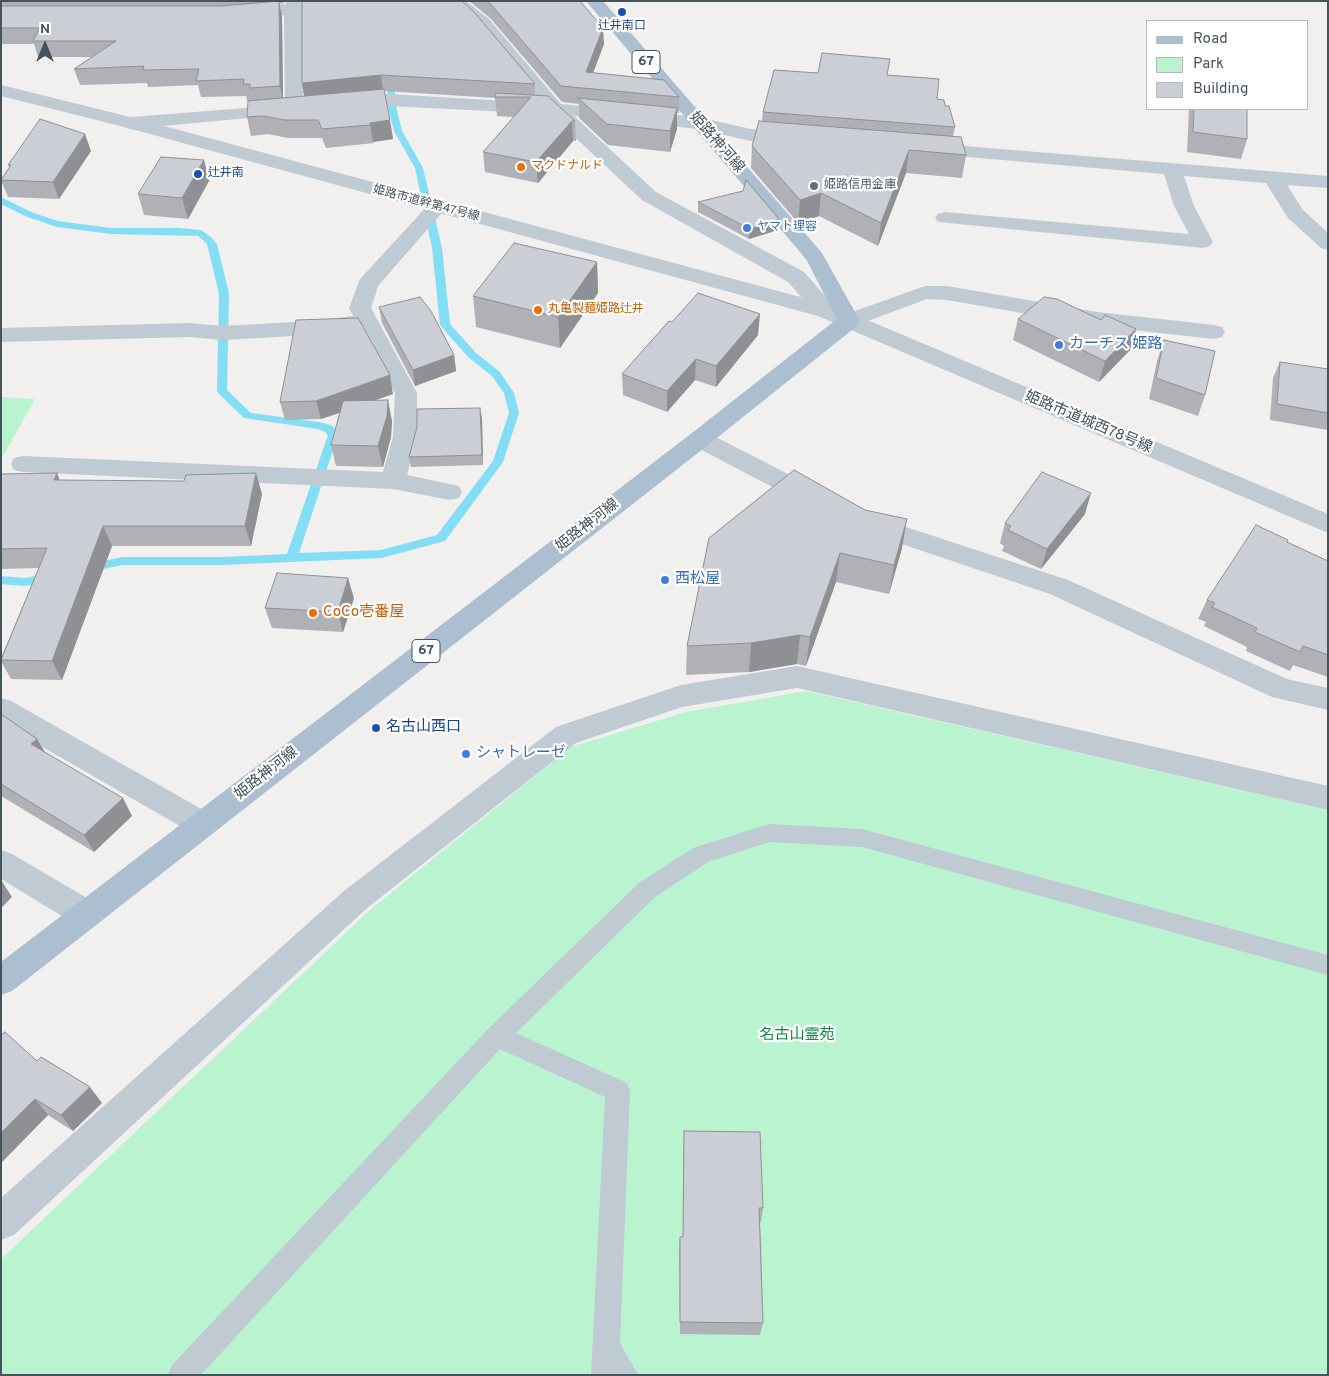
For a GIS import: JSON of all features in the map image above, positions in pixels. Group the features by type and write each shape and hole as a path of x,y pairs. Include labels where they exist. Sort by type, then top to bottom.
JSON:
{"main road":[{"name":"姫路神河線","path":"1,981 700,440 838,316 815,257 594,1"}],"street":[{"path":"455,1 483,23 555,109 649,196 796,277 838,316 925,292 947,293 1097,319 1214,332"},
{"path":"225,15 294,5 294,109"},
{"name":"姫路市道幹第47号線","path":"1,90 131,123 838,316"},
{"path":"332,106 388,100 555,109 698,123 751,135 810,140"},
{"path":"131,123 313,107"},
{"path":"908,148 1328,182"},
{"path":"945,218 1203,242 1184,206 1172,169"},
{"path":"1273,178 1295,214 1328,244"},
{"path":"393,481 405,438 406,393 360,308 368,284 437,206"},
{"name":"姫路市道城西78号線","path":"838,316 1328,524"},
{"path":"1,335 189,330 223,333 311,328 367,321"},
{"path":"700,440 861,522 1059,587 1282,689 1328,700"},
{"path":"23,464 393,481 450,492"},
{"path":"1,1222 354,900 566,735 680,696 797,677 1328,798"},
{"path":"1,709 202,824"},
{"path":"1,863 86,914"}],"lane":[{"path":"182,1375 497,1036 647,890 701,855 769,833 862,838 1328,965"},
{"path":"497,1036 618,1091 605,1375"},
{"path":"606,1345 624,1375"}],"green space":[{"path":"1,397 35,399 2,458 1,458"},
{"name":"名古山霊苑","path":"806,691 1328,810 1328,1375 1,1375 1,1259 371,909 571,747 686,712"}],"building":[{"path":"279,1 280,86 250,88 250,84 243,84 244,79 196,81 199,69 143,70 144,66 74,69 116,41 33,41 40,28 1,28 1,6 221,6"},
{"path":"302,1 462,1 474,12 535,84 381,75 302,83"},
{"path":"488,1 580,1 603,28 586,72 664,80 679,97 561,86"},
{"path":"822,53 890,59 887,75 939,79 937,99 944,100 945,106 949,106 955,127 763,112 774,70 818,73"},
{"path":"384,89 390,120 370,123 370,125 322,129 318,120 284,120 264,116 247,117 248,101"},
{"path":"496,93 548,96 575,121 572,121 536,162 483,152 531,97 495,97"},
{"path":"578,98 677,108 670,131 607,124"},
{"path":"1194,110 1247,110 1247,139 1193,132"},
{"path":"40,119 85,134 53,182 1,180 11,165 8,165"},
{"path":"759,121 961,137 966,155 909,150 881,223 821,193 800,200 752,146"},
{"path":"161,157 204,160 182,198 138,194"},
{"path":"746,180 779,219 750,229 698,202 743,191"},
{"path":"514,243 597,262 558,317 473,296"},
{"path":"698,293 760,314 716,366 696,359 667,391 622,374 669,321 672,322"},
{"path":"420,297 431,311 454,355 413,370 379,307"},
{"path":"1044,297 1057,299 1101,320 1105,315 1136,329 1105,361 1018,319"},
{"path":"358,318 390,375 316,401 280,402 296,320"},
{"path":"1164,340 1215,351 1205,395 1156,378"},
{"path":"1280,362 1328,369 1328,413 1277,404"},
{"path":"388,400 387,416 378,446 331,445 343,401"},
{"path":"480,408 482,455 409,457 417,427 417,409"},
{"path":"794,470 865,510 907,519 894,565 840,553 810,637 800,635 751,643 687,646 709,538"},
{"path":"1042,472 1091,493 1047,549 1008,530 1011,526 1005,523"},
{"path":"57,473 54,480 184,481 186,475 256,473 245,526 103,526 52,661 1,660 47,548 1,549 1,474"},
{"path":"1256,525 1328,561 1328,655 1303,646 1300,652 1255,632 1257,628 1212,607 1215,603 1207,600"},
{"path":"277,573 348,578 338,612 265,608"},
{"path":"1,714 37,739 31,744 123,798 84,835 1,784"},
{"path":"5,1032 37,1061 41,1057 90,1087 61,1115 35,1099 1,1133 1,1035"},
{"path":"684,1131 760,1132 763,1208 759,1208 763,1323 680,1322 680,1237 683,1237"}],"waterway":[{"path":"89,568 122,561 222,561 381,554 441,538 498,462 514,413 509,393 496,374 472,355 445,325 437,248 419,168 398,131 392,107 390,75"},
{"path":"1,200 28,214 57,224 111,231 179,231 201,233 208,239 212,244 224,294 222,391 248,416 319,426 329,429 333,435 292,557"},
{"path":"1,580 25,582 50,577"}],"place":[{"name":"辻井南口","path":"622,12"},
{"name":"マクドナルド","path":"521,167"},
{"name":"辻井南","path":"198,174"},
{"name":"姫路信用金庫","path":"814,186"},
{"name":"ヤマト理容","path":"747,228"},
{"name":"丸亀製麺姫路辻井","path":"538,310"},
{"name":"カーチス 姫路","path":"1059,345"},
{"name":"西松屋","path":"665,580"},
{"name":"CoCo壱番屋","path":"313,613"},
{"name":"名古山西口","path":"376,728"},
{"name":"シャトレーゼ","path":"466,754"}]}
